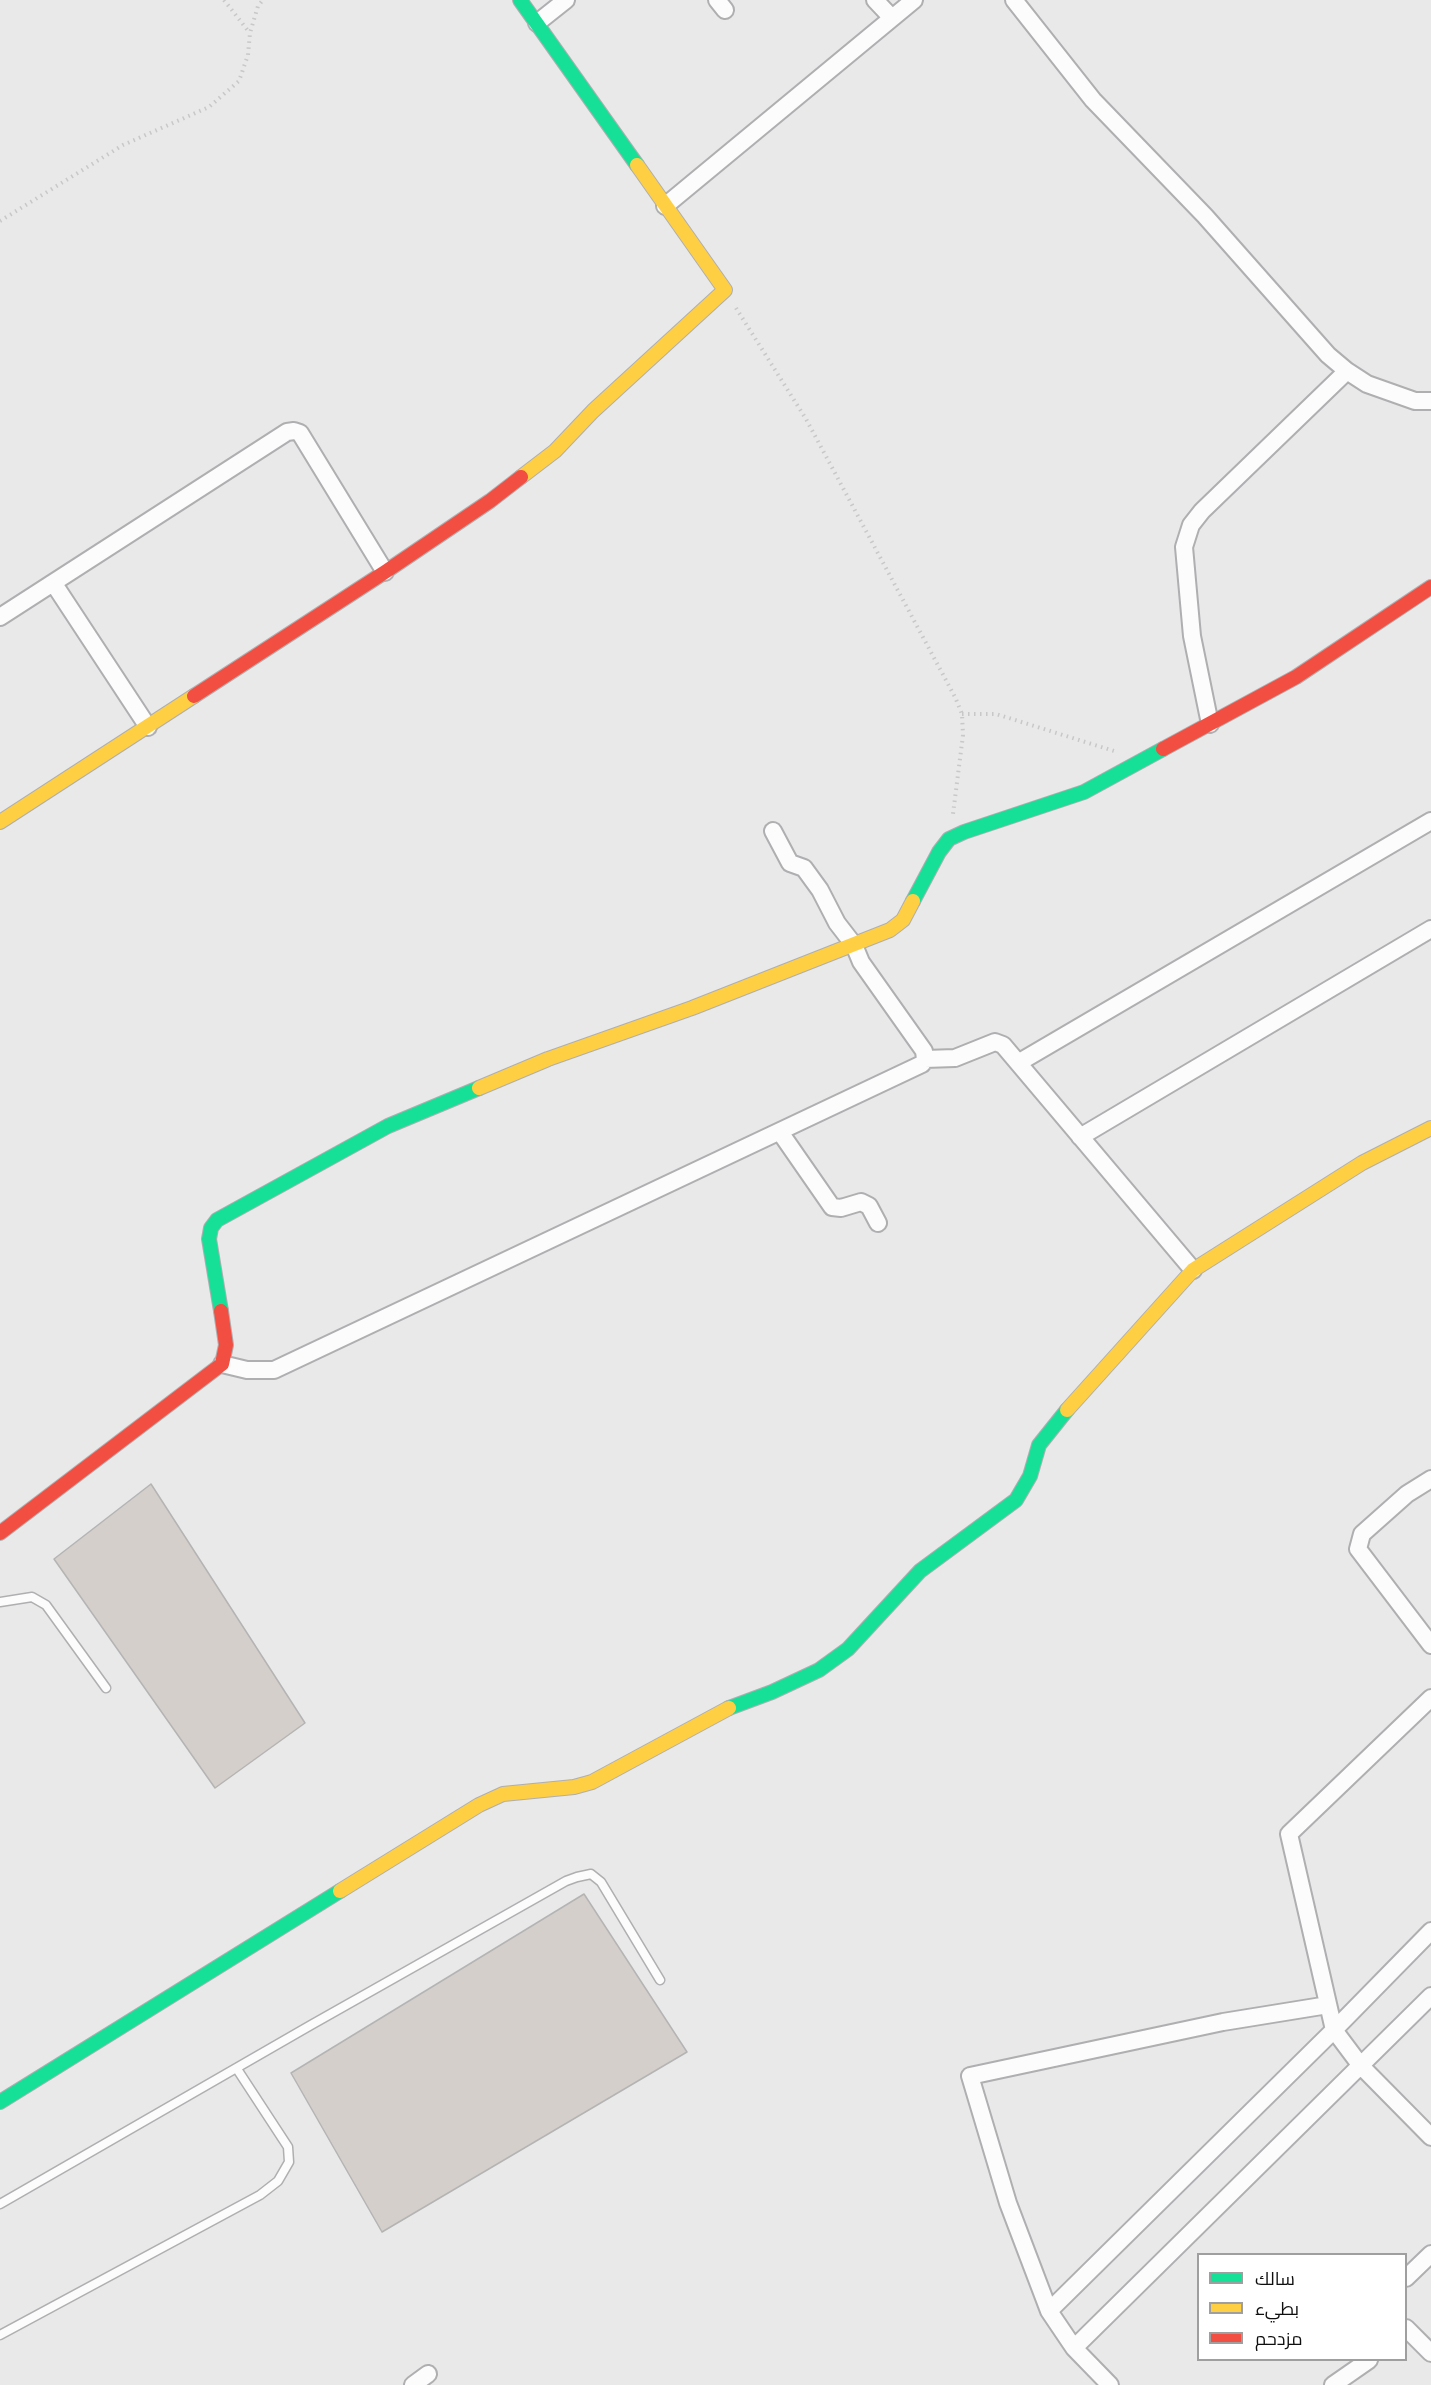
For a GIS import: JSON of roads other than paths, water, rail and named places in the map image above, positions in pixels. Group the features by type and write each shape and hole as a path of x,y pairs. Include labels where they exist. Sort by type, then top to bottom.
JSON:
{"street":[{"path":"0,822 385,572 490,501 555,452 593,411 724,290 520,0"},
{"path":"537,23 566,0"},
{"path":"875,0 892,18"},
{"path":"666,206 914,0"},
{"path":"1014,0 1093,100 1205,216 1328,355 1367,384 1415,401 1431,401"},
{"path":"1210,724 1191,636 1184,547 1191,525 1202,511 1347,371"},
{"path":"0,617 287,432 294,431 300,433 385,572"},
{"path":"54,584 148,727"},
{"path":"0,1533 222,1364 226,1345 209,1239 211,1228 217,1220 388,1126 548,1059 692,1008 890,930 903,920 939,852 950,839 964,832 1084,792 1296,677 1431,587"},
{"path":"1018,1063 1430,825"},
{"path":"773,831 790,863 804,868 820,890 837,923 854,945 861,962 924,1052 925,1059"},
{"path":"1080,1137 1431,929"},
{"path":"222,1364 247,1370 274,1370 916,1068 925,1059 955,1058 995,1042 1002,1045 1018,1063 1192,1270"},
{"path":"0,2102 479,1805 503,1794 574,1787 592,1782 735,1705 772,1692 819,1670 848,1649 920,1571 1016,1500 1030,1476 1039,1445 1056,1422 1192,1270 1362,1163 1431,1128"},
{"path":"780,1132 832,1207 841,1208 861,1202 869,1206 879,1223"},
{"path":"1431,1479 1407,1494 1362,1534 1358,1549 1431,1645"},
{"path":"1431,1698 1290,1832 1334,2030 1361,2066 1431,2137"},
{"path":"1049,2311 1334,2030 1431,1930"},
{"path":"1074,2348 1431,1996"},
{"path":"1110,2385 1074,2348 1049,2311 1008,2203 970,2076 1224,2022 1328,2006"},
{"path":"1407,2277 1431,2254"},
{"path":"1407,2332 1431,2352"},
{"path":"1333,2385 1368,2361"},
{"path":"413,2385 428,2374"}],"lane":[{"path":"0,1602 32,1597 46,1605 106,1688"},
{"path":"0,2204 566,1881 591,1874 602,1882 660,1980"},
{"path":"0,2335 260,2195 278,2181 289,2162 288,2147 237,2069"}]}
